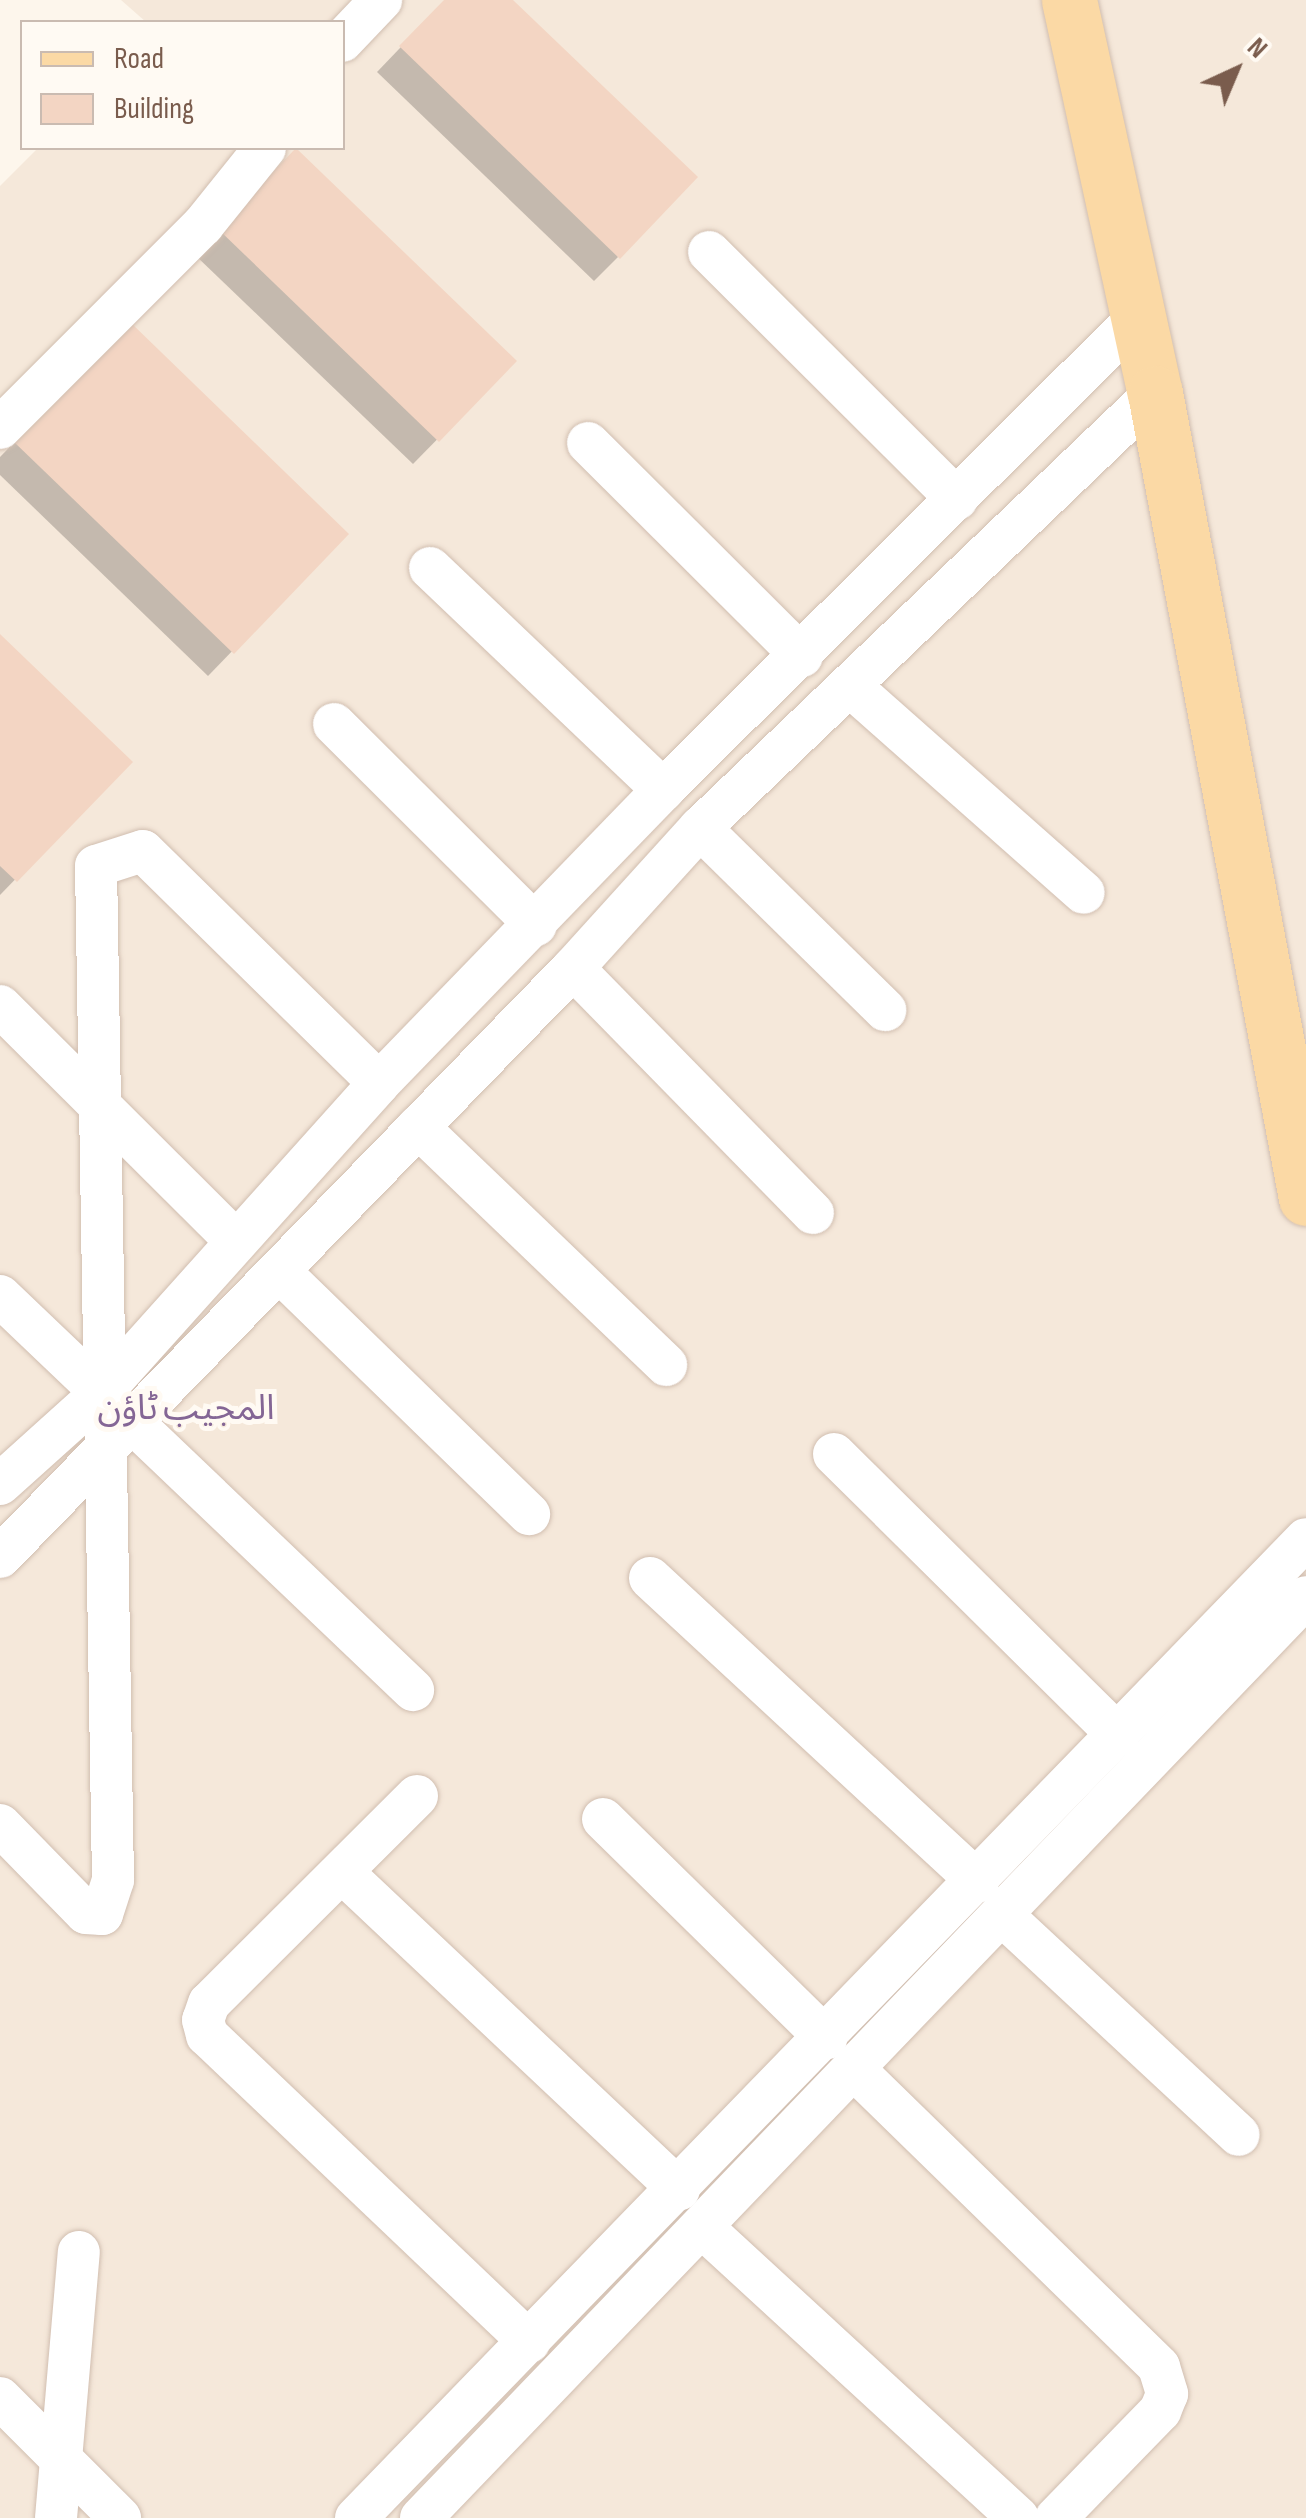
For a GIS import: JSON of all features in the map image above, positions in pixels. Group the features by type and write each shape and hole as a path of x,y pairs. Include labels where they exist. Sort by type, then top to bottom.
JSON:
{"main road":[{"path":"1069,0 1139,316 1306,1198"}],"street":[{"path":"345,37 381,0"},
{"path":"0,428 203,225 264,150"},
{"path":"709,252 957,500"},
{"path":"0,1484 102,1392 379,1083 663,790 802,656 1139,316"},
{"path":"0,1557 103,1456 573,968 700,828 1154,393"},
{"path":"588,443 802,656"},
{"path":"430,568 663,790"},
{"path":"888,569 929,606"},
{"path":"850,686 1084,893"},
{"path":"334,724 536,925"},
{"path":"700,828 885,1010"},
{"path":"0,1825 86,1914 102,1914 113,1880 96,866 142,852 379,1083"},
{"path":"600,856 640,893"},
{"path":"573,968 813,1213"},
{"path":"0,1006 236,1241"},
{"path":"418,1127 666,1366"},
{"path":"305,1168 343,1206"},
{"path":"279,1270 528,1514"},
{"path":"0,1296 414,1690"},
{"path":"834,1454 1118,1735"},
{"path":"990,1898 1118,1735 1306,1539"},
{"path":"650,1578 1240,2135"},
{"path":"421,2518 703,2228 840,2054 990,1898 1306,1598"},
{"path":"417,1796 208,2003 206,2034 529,2342"},
{"path":"603,1819 1159,2366 1167,2394 1160,2411 1056,2518"},
{"path":"342,1872 679,2190"},
{"path":"356,2518 679,2190 840,2054"},
{"path":"703,2228 1018,2518"},
{"path":"56,2518 64,2461 79,2252"},
{"path":"0,2398 120,2518"}],"shaded area":[{"path":"121,0 1306,0 1306,2518 0,2518 0,186 36,150 345,150 345,20 144,20"}],"building":[{"path":"444,0 513,0 698,177 620,259 399,46"},
{"path":"298,150 517,361 439,442 218,229"},
{"path":"129,321 349,534 234,654 13,441"},
{"path":"0,634 133,762 17,882 0,866"}],"district":[{"name":"المجیب ٹاؤن","path":"186,1409"}]}
